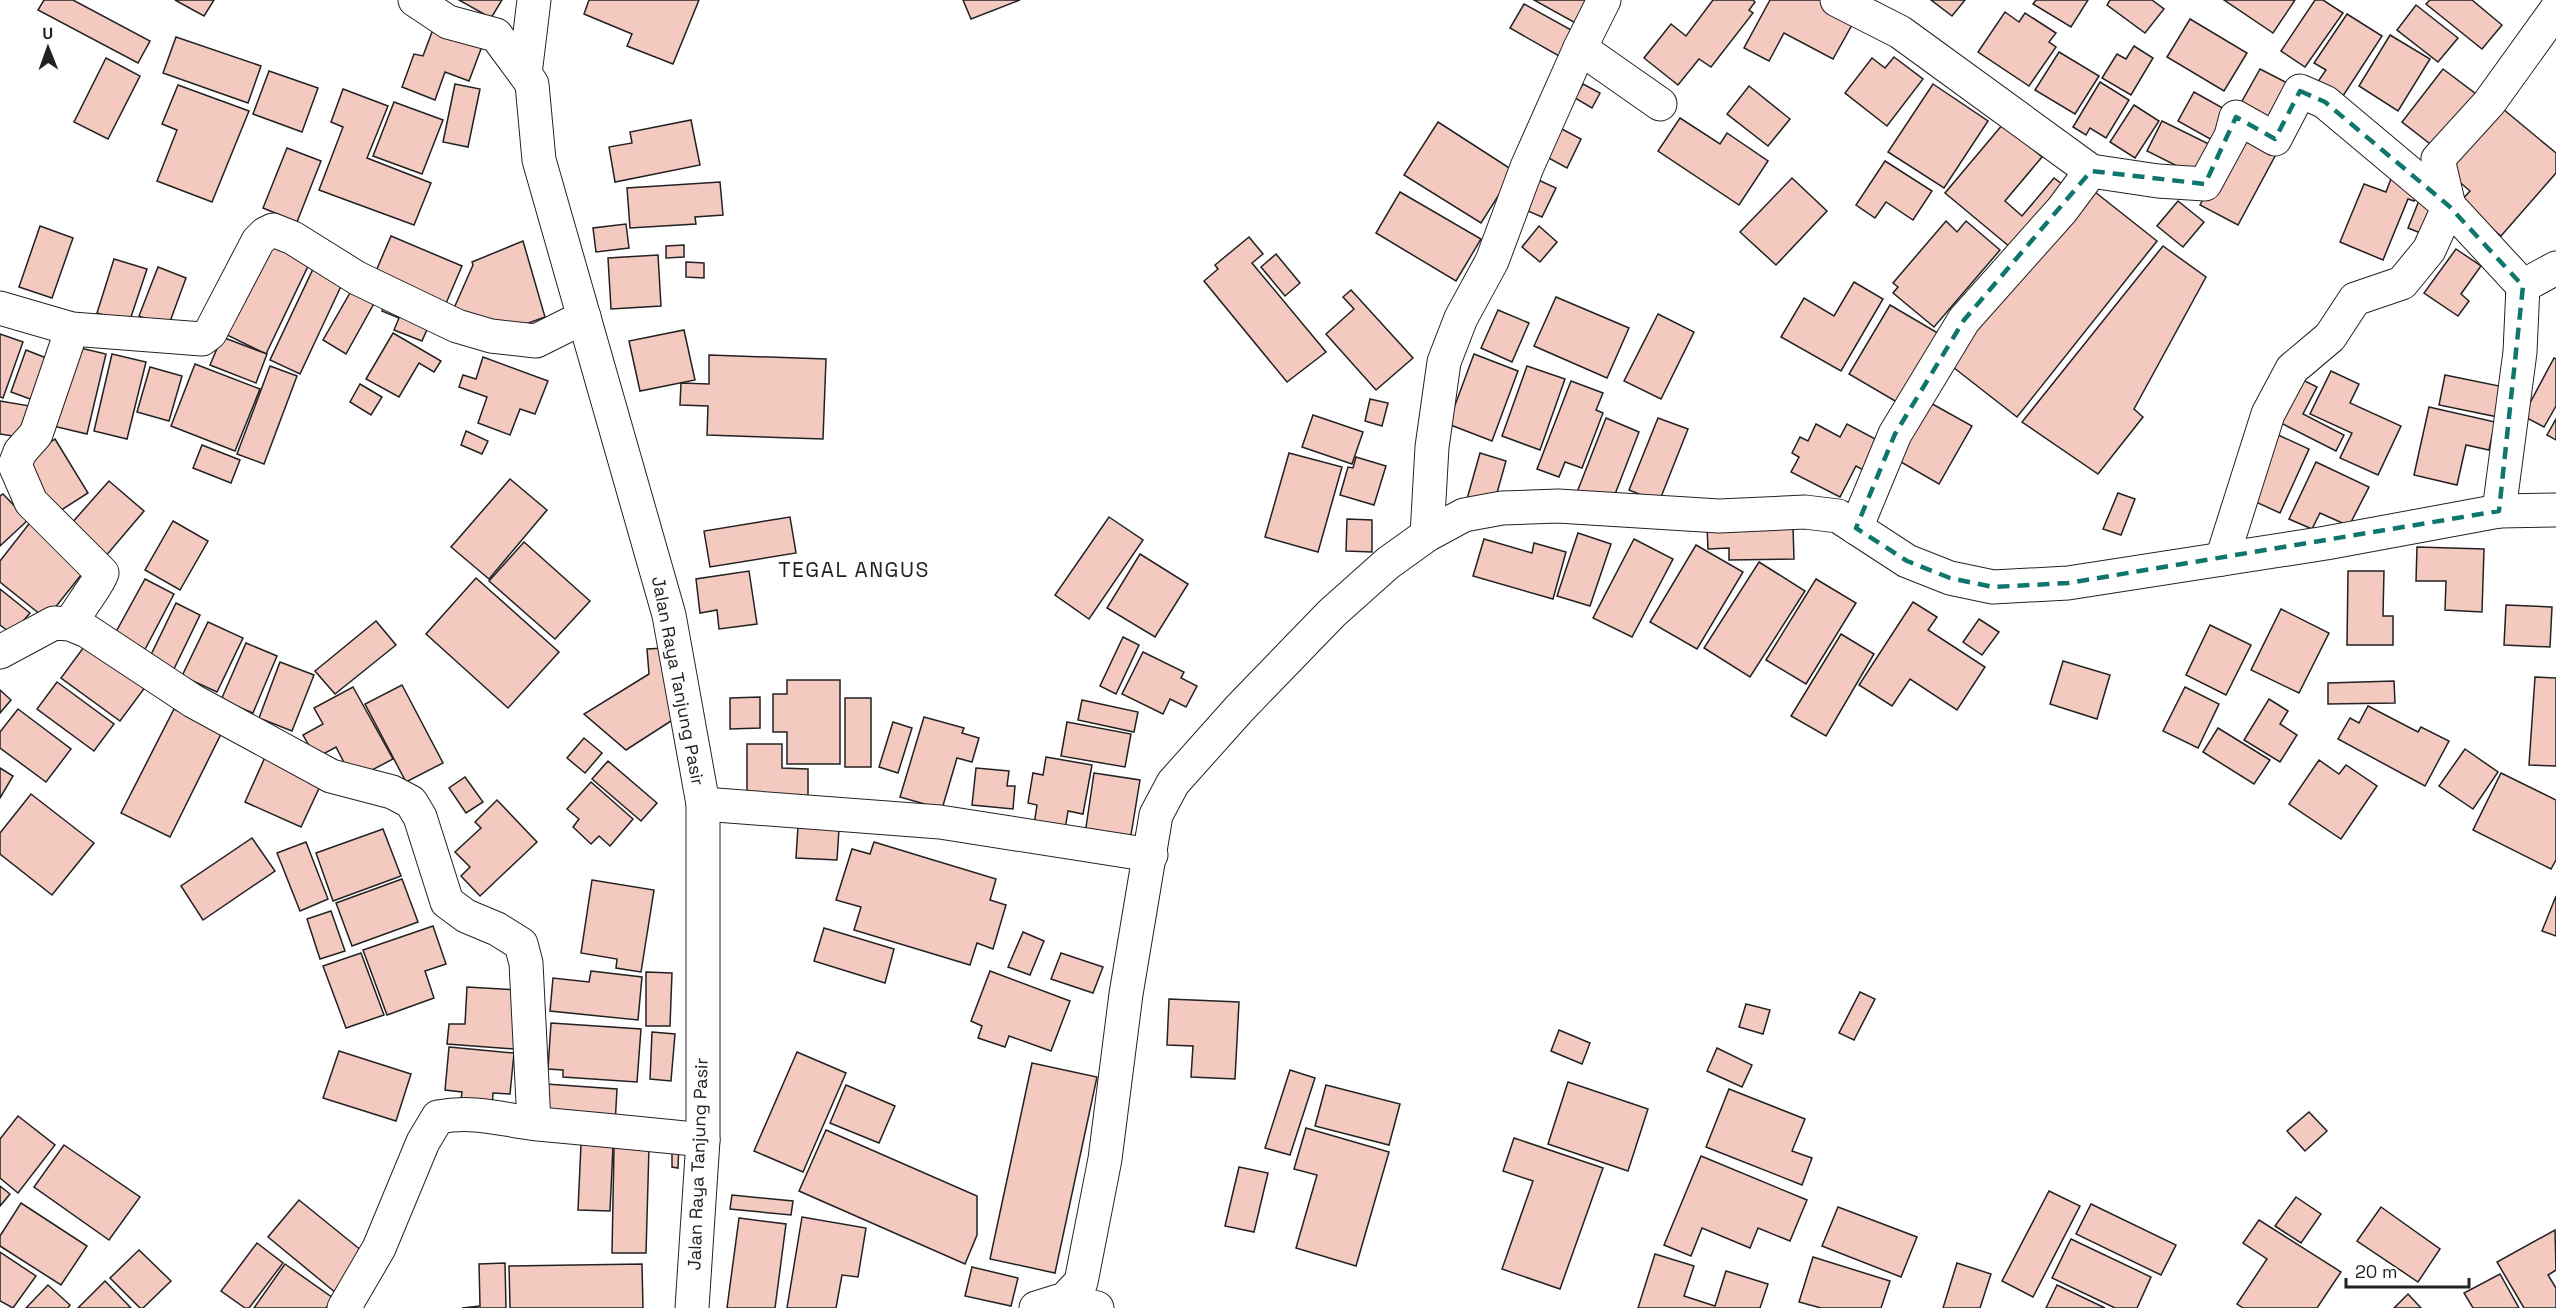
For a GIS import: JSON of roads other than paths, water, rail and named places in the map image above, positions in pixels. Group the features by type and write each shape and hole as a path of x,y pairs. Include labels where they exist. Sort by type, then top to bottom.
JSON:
{"street":[{"path":"415,0 448,22 496,35 525,74"},
{"name":"Jalan Raya Tanjung Pasir","path":"534,0 525,74 532,84 539,160 669,615 703,804 703,1140 692,1308"},
{"path":"1427,535 1431,447 1444,362 1461,318 1492,261 1527,167 1604,0"},
{"path":"1837,0 1900,32 2091,171 2158,181 2205,184 2231,136 2236,117 2275,140 2300,91 2325,102 2449,206 2523,286 2520,352 2499,511"},
{"path":"2222,559 2268,414 2292,369 2330,337 2355,299 2402,283 2429,250 2449,206 2438,159 2490,103 2556,10"},
{"path":"1580,48 1660,104"},
{"path":"1856,528 1894,434 1964,320 2062,210 2091,171"},
{"path":"0,308 72,329 202,339 210,333 258,241 265,234 273,231 293,238 357,278 457,326 491,336 536,341 584,317"},
{"path":"2523,286 2556,268"},
{"path":"70,624 89,592 102,578 102,573 31,502 15,465 20,452 36,434 72,329"},
{"path":"1050,1303 1081,1282 1105,1159 1128,983 1156,815 1173,783 1240,708 1332,613 1388,563 1427,535 1464,515 1502,508 1558,506 1719,516 1805,512 1838,516 1907,561 1950,578 1993,587 2068,583 2326,543 2499,511 2556,510"},
{"path":"0,652 54,622 70,624 87,631 193,701 331,776 392,792 411,802 420,817 447,902 466,916 497,929 520,944 526,963 534,1123"},
{"path":"703,804 940,822 1150,855"},
{"path":"344,1308 379,1248 423,1142 438,1117 454,1114 493,1115 534,1123 703,1140"},
{"path":"1050,1303 1097,1308"}],"district":[{"name":"TEGAL ANGUS","path":"854,570"}]}
